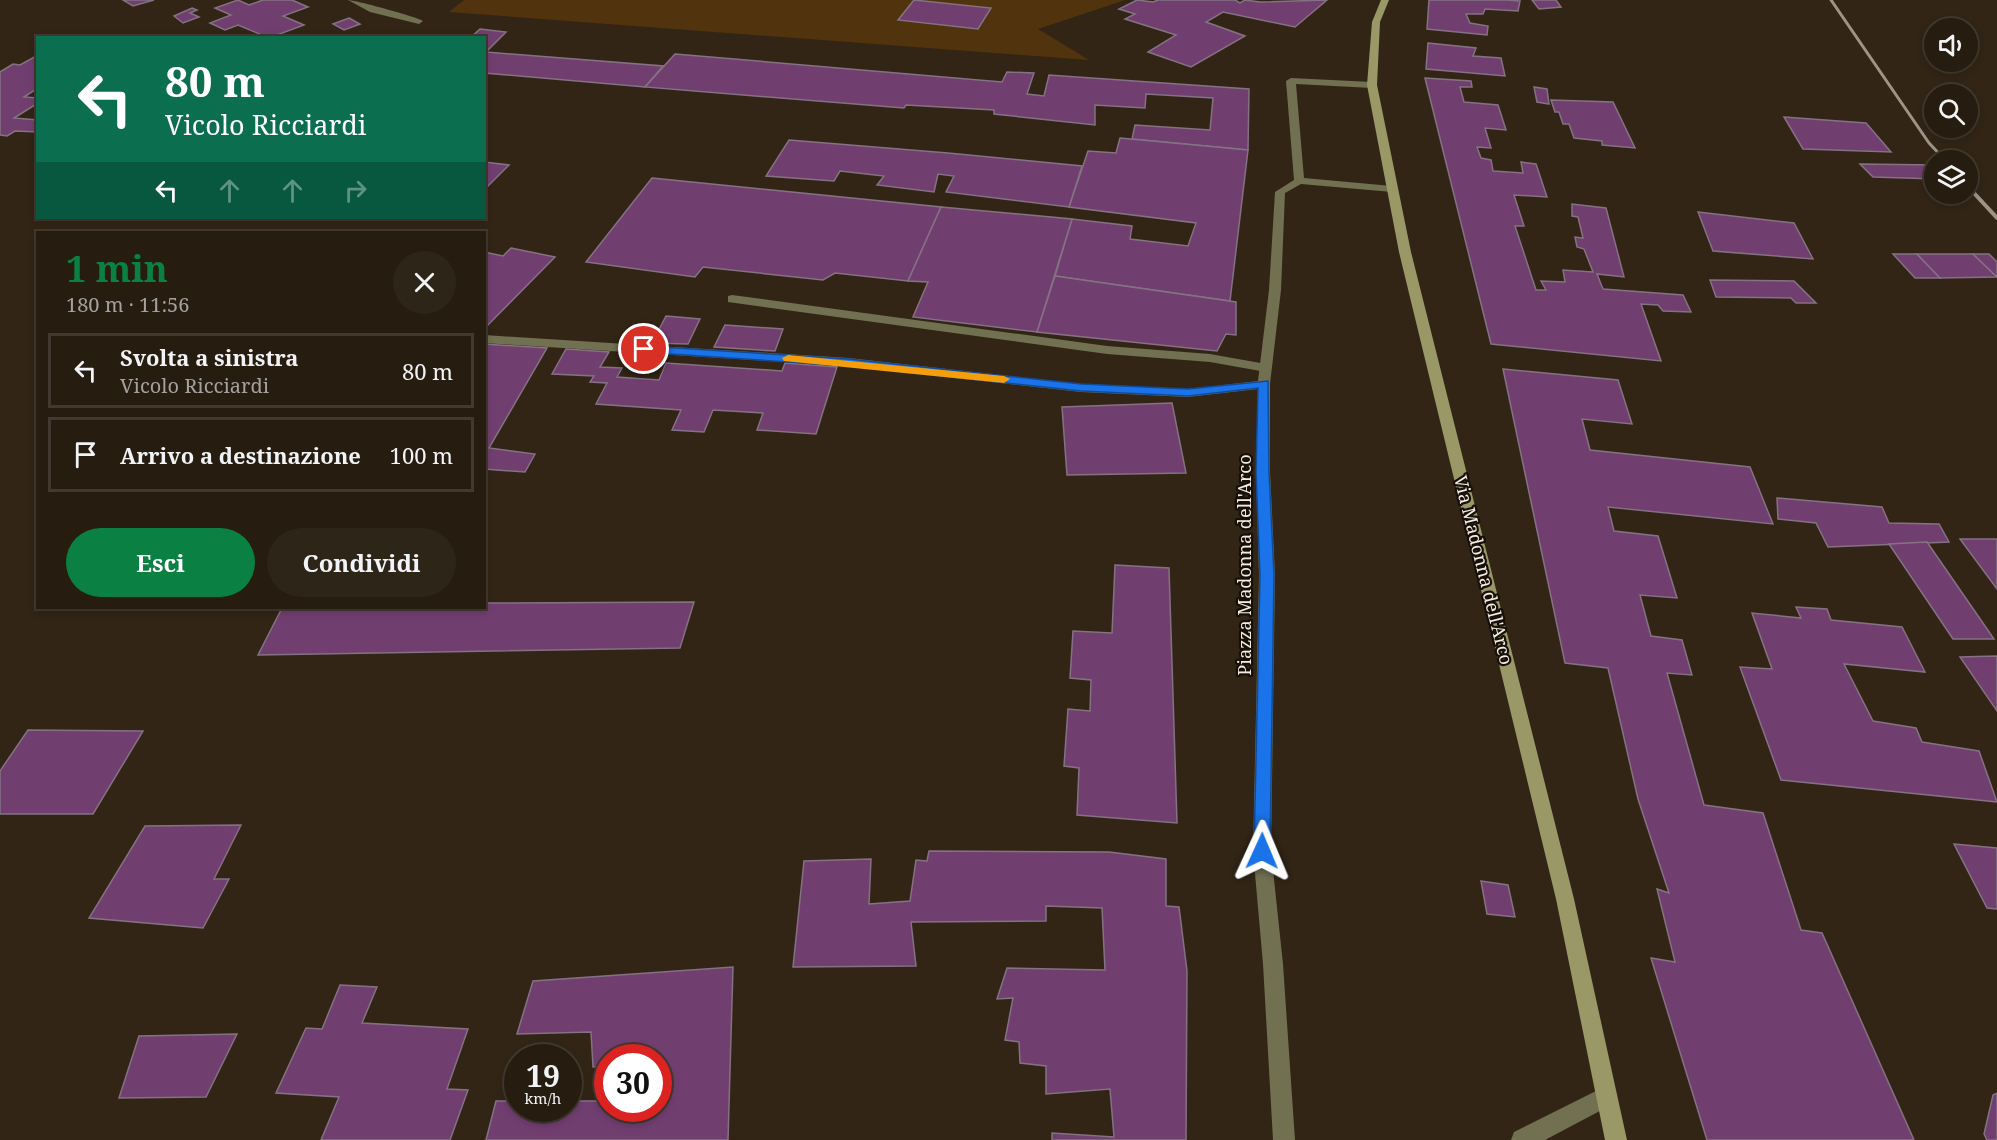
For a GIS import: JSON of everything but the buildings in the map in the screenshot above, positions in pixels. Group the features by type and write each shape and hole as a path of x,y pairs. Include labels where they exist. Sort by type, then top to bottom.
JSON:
{"main road":[{"name":"Via Madonna dell'Arco","path":"1386,0 1376,22 1372,85 1392,189 1405,252 1565,899 1616,1140"}],"street":[{"path":"352,0 373,9 419,21"},
{"path":"1372,85 1291,81 1299,181 1392,189"},
{"name":"Piazza Madonna dell'Arco","path":"1284,1140 1273,964 1262,851 1267,575 1263,472 1264,384 1275,290 1280,192 1299,181"},
{"path":"732,299 1107,350 1210,358 1266,368"},
{"path":"486,339 849,362 1081,388 1188,393 1264,384"},
{"path":"1522,1140 1606,1097"}],"shaded area":[{"path":"464,0 1125,0 1038,29 1089,60 449,12"}],"railway":[{"path":"1831,0 1936,150"},
{"path":"1978,197 1997,218"}],"slow traffic":[{"path":"788,358 849,362 1004,379"}],"route":[{"path":"644,349 849,362 1081,388 1188,393 1264,384 1263,472 1267,575 1262,851"}]}
